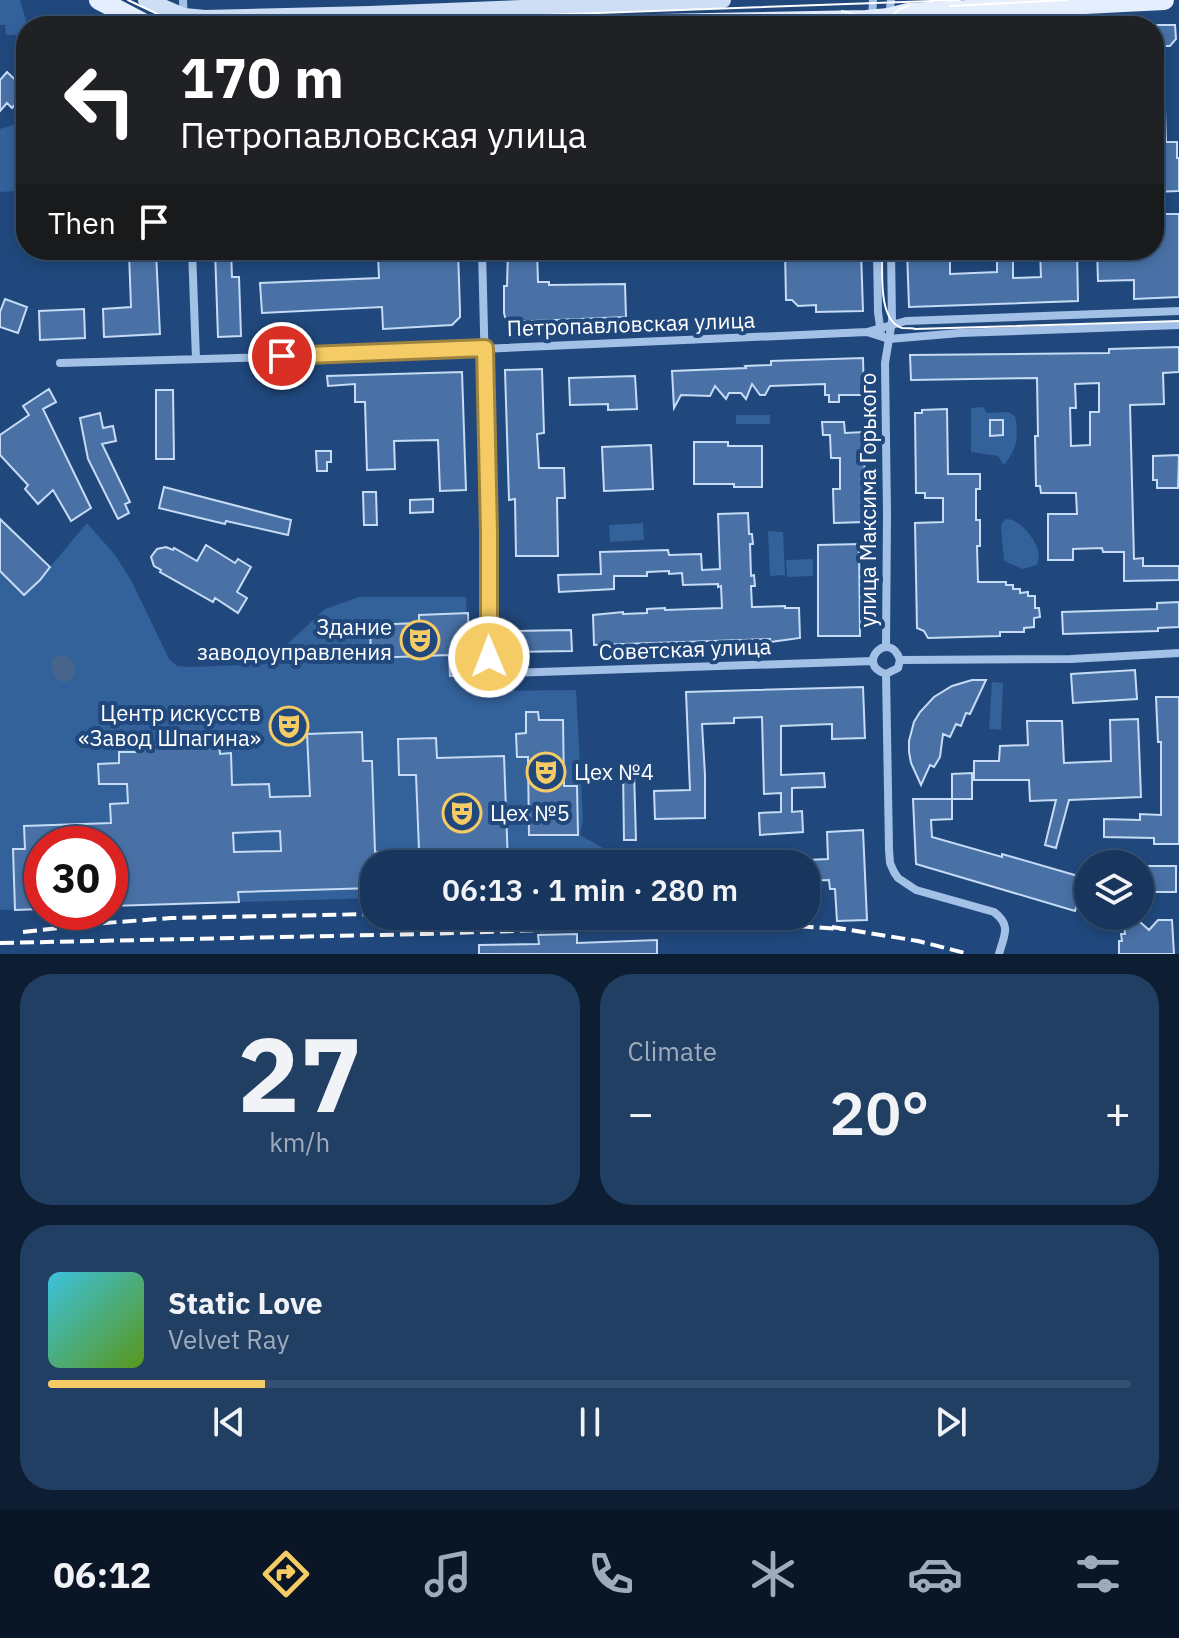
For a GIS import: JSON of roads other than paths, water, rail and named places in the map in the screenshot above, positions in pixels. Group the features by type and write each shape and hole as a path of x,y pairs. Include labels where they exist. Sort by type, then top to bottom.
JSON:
{"main road":[{"path":"99,0 130,16"},
{"path":"146,0 183,14"},
{"path":"288,16 723,0"},
{"path":"851,16 1164,0"}],"street":[{"path":"192,260 196,359"},
{"path":"482,260 485,348"},
{"name":"улица Максима Горького","path":"878,260 886,354 886,647"},
{"name":"улица Максима Горького","path":"883,334 892,325 891,260"},
{"path":"892,325 906,321 1179,311"},
{"name":"Петропавловская улица","path":"60,363 867,332 960,333 1179,325"},
{"name":"Советская улица","path":"485,348 488,653 492,665 498,670 509,673 873,661"},
{"path":"886,647 897,652 900,660 898,668 891,674 876,669 873,661 877,651 886,647"},
{"path":"900,660 1065,659 1179,653"},
{"path":"886,674 890,863 898,878 916,890 994,912 1004,919 1006,926 999,954"}],"waterway":[{"path":"62,666 64,671"}],"tram line":[{"path":"128,0 162,16"},
{"path":"513,16 960,0"},
{"path":"950,6 1066,0"},
{"path":"891,16 911,5"},
{"path":"842,11 861,16"},
{"path":"882,260 885,305 888,315 902,328 1179,321"}],"railway":[{"path":"23,932 171,918 360,914"},
{"path":"0,943 753,923 841,929"},
{"path":"832,927 918,941 969,954"}],"place":[{"name":"Здание заводоуправления","path":"420,640"},
{"name":"Центр искусств «Завод Шпагина»","path":"289,726"},
{"name":"Цех №4","path":"546,772"},
{"name":"Цех №5","path":"462,813"}]}
